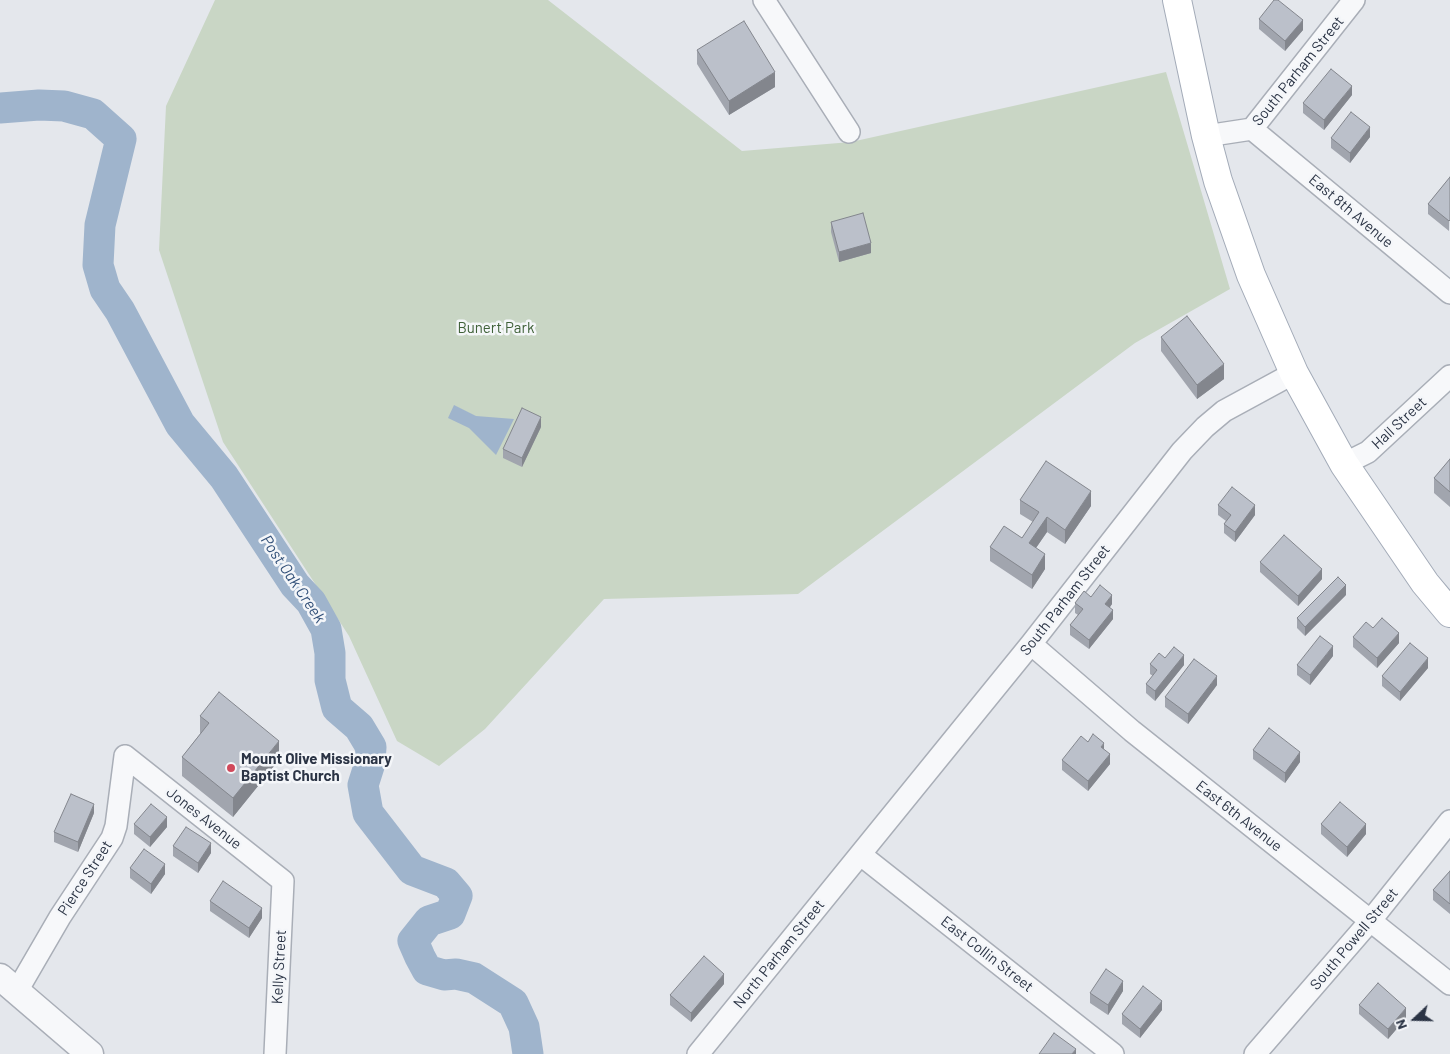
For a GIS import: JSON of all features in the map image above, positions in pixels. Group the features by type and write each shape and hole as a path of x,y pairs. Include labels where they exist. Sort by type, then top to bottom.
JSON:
{"main road":[{"path":"1177,0 1206,136 1237,239 1294,373 1344,464 1425,583 1450,613"}],"street":[{"path":"764,0 849,132"},
{"name":"South Parham Street","path":"1206,136 1252,129 1354,0"},
{"name":"East 8th Avenue","path":"1252,129 1450,294"},
{"name":"South Parham Street","path":"861,854 1031,644 1182,451 1224,410 1294,373"},
{"name":"Hall Street","path":"1344,464 1368,452 1450,376"},
{"name":"East 6th Avenue","path":"1031,644 1132,731 1450,984"},
{"name":"Jones Avenue","path":"125,756 283,881"},
{"name":"Pierce Street","path":"8,984 60,917 112,838 116,826 125,756"},
{"name":"South Powell Street","path":"1255,1054 1371,920 1450,821"},
{"name":"North Parham Street","path":"698,1054 861,854"},
{"name":"East Collin Street","path":"861,854 1113,1054"},
{"name":"Kelly Street","path":"275,1054 283,881"},
{"path":"8,984 90,1054"}],"green space":[{"name":"Bunert Park","path":"215,0 548,0 742,151 851,142 1166,72 1230,289 1135,343 798,594 604,599 485,729 439,766 397,741 349,636 223,442 159,250 166,106"}],"water":[{"path":"454,405 476,416 514,419 496,455 469,428 448,418"}],"building":[{"path":"1274,0 1278,0 1303,20 1285,41 1259,19"},
{"path":"744,21 775,72 729,101 697,50"},
{"path":"1331,69 1352,86 1324,120 1303,103"},
{"path":"1351,112 1370,127 1350,153 1331,138"},
{"path":"1450,177 1450,220 1449,221 1428,204"},
{"path":"863,213 871,243 839,252 831,222"},
{"path":"1187,316 1224,364 1197,385 1161,337"},
{"path":"522,408 541,417 522,458 503,449"},
{"path":"1450,459 1450,492 1434,478"},
{"path":"1046,461 1091,491 1065,530 1047,517 1029,543 1045,554 1032,575 990,547 1004,526 1022,538 1039,512 1020,500"},
{"path":"1232,487 1255,505 1235,532 1224,524 1231,515 1218,505"},
{"path":"1284,535 1322,569 1298,596 1260,562"},
{"path":"1338,577 1346,585 1305,627 1297,618"},
{"path":"1100,585 1112,595 1105,604 1113,610 1089,640 1070,625 1083,609 1075,603 1084,591 1091,597"},
{"path":"1382,618 1399,633 1377,658 1353,637 1366,622 1373,628"},
{"path":"1320,636 1333,646 1310,675 1297,665"},
{"path":"1410,643 1428,658 1400,692 1382,676"},
{"path":"1174,647 1184,655 1155,691 1146,684 1157,670 1150,664 1159,653 1165,658"},
{"path":"1194,659 1217,676 1188,714 1165,697"},
{"name":"Mount Olive Missionary Baptist Church","path":"219,692 279,741 233,798 182,757 209,723 200,716"},
{"path":"1269,728 1300,752 1285,773 1253,750"},
{"path":"1093,734 1104,743 1101,747 1110,754 1088,781 1062,760 1081,736 1088,742"},
{"path":"71,794 94,804 78,842 54,832"},
{"path":"1340,802 1366,824 1347,847 1321,824"},
{"path":"151,804 167,817 150,837 134,824"},
{"path":"186,827 211,843 198,863 173,846"},
{"path":"144,849 165,864 151,884 130,868"},
{"path":"1450,871 1450,904 1433,890"},
{"path":"223,881 262,908 249,928 210,901"},
{"path":"704,956 724,974 691,1013 670,995"},
{"path":"1106,969 1123,981 1108,1005 1090,993"},
{"path":"1378,983 1406,1008 1388,1029 1359,1005"},
{"path":"1143,986 1162,1001 1140,1029 1122,1014"},
{"path":"1054,1033 1076,1049 1072,1054 1039,1054"}],"waterway":[{"name":"Post Oak Creek","path":"0,108 39,105 64,106 93,114 121,139 100,225 98,265 105,289 120,311 180,424 224,477 295,585 311,602 326,629 330,653 330,680 337,708 359,727 371,747 370,763 363,785 368,813 412,870 446,883 457,896 450,914 429,921 413,941 427,970 444,975 456,974 474,978 513,1003 524,1027 528,1054"}],"place":[{"name":"Mount Olive Missionary Baptist Church","path":"231,768"}]}
